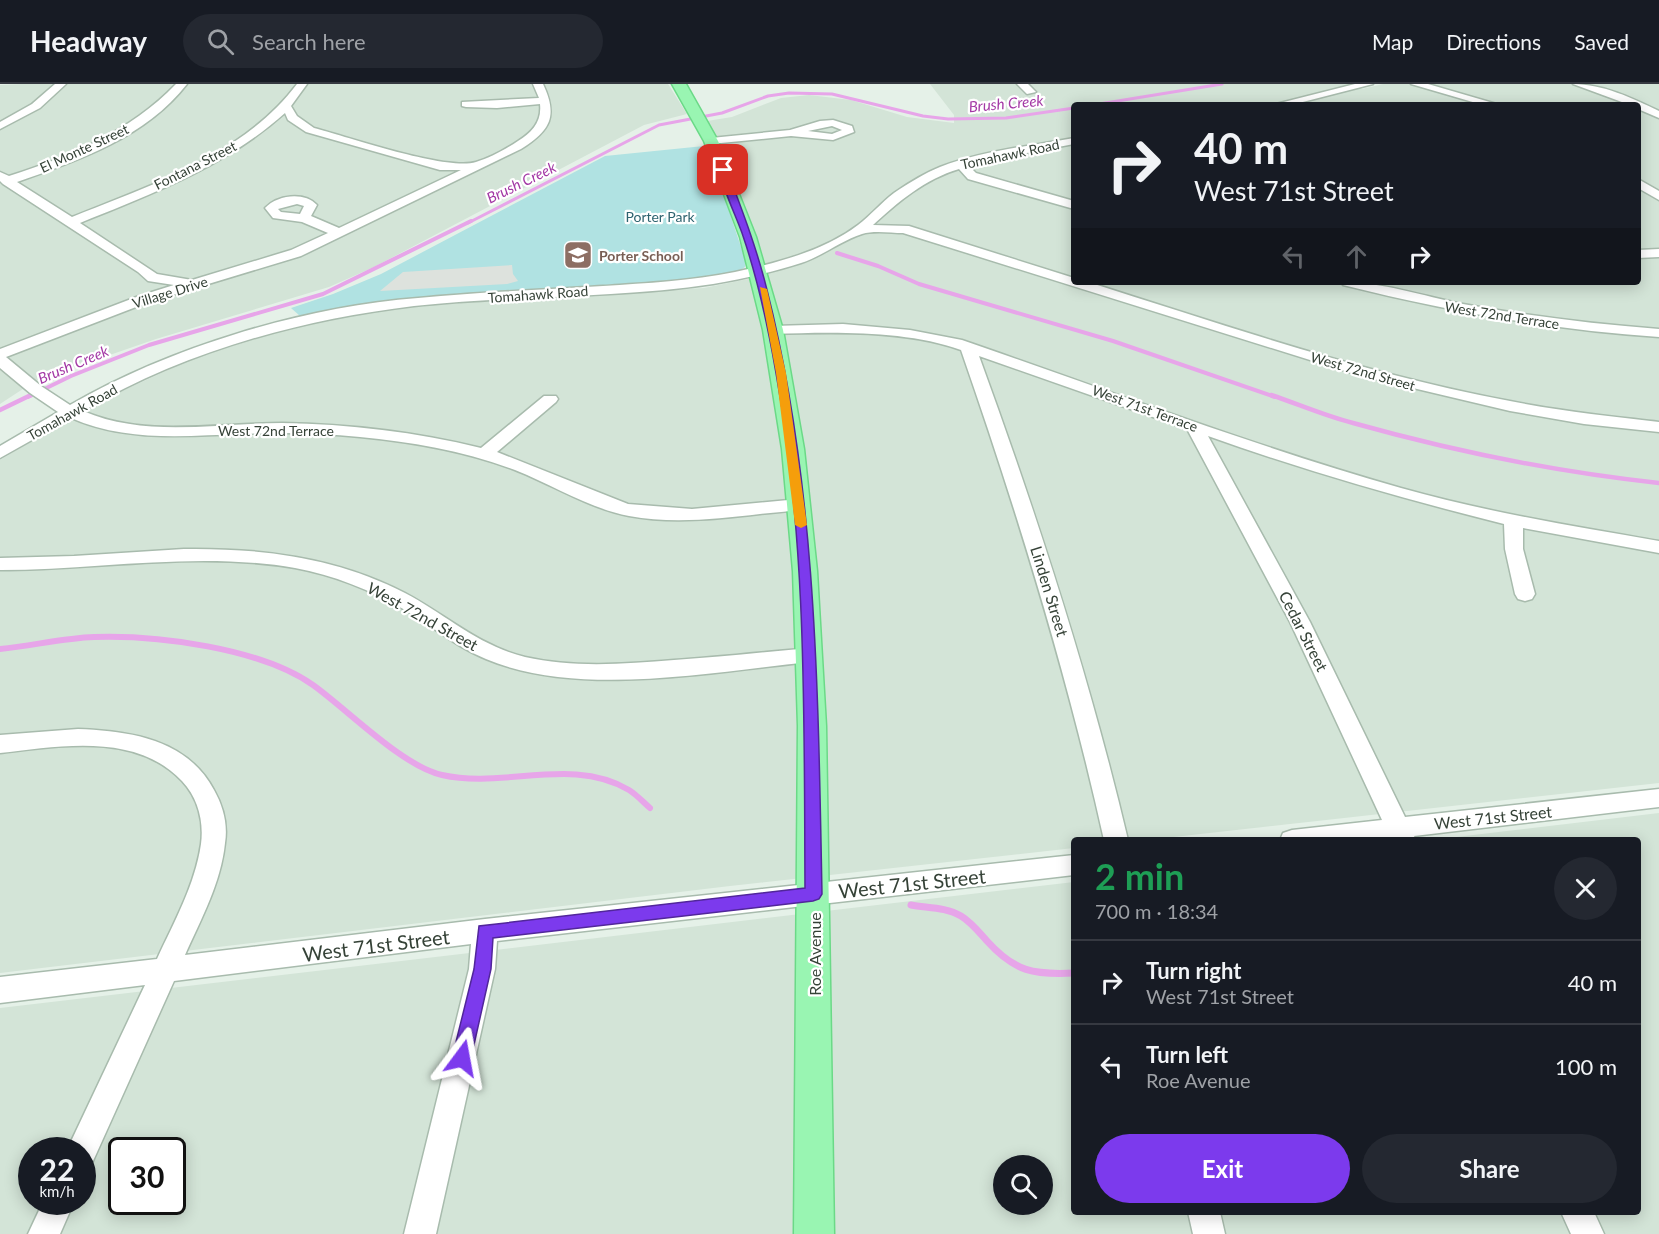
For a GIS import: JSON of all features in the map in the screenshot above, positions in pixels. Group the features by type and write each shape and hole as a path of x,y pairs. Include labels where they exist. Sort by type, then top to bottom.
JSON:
{"main road":[{"name":"Roe Avenue","path":"679,84 702,125 734,198 758,271 781,373 799,504 810,655 814,1234"}],"street":[{"path":"0,126 36,106 61,84"},
{"name":"El Monte Street","path":"4,179 65,159 120,133 157,109 182,84"},
{"name":"Fontana Street","path":"71,222 185,172 255,132 287,107 302,84"},
{"path":"465,104 497,105 544,101 538,84"},
{"path":"1022,84 1031,92"},
{"path":"1290,102 1318,101 1368,84"},
{"path":"1406,84 1483,102"},
{"path":"1578,84 1632,102"},
{"name":"Village Drive","path":"0,354 144,299 274,261 340,233 511,150 535,133 547,112 544,101"},
{"path":"1641,106 1659,115"},
{"path":"287,107 292,118 303,127"},
{"path":"702,125 791,133"},
{"path":"255,132 278,127 303,127 440,166 478,166"},
{"name":"Tomahawk Road","path":"0,453 69,412 162,365 252,333 362,309 415,302 683,285 758,271 815,253 861,229 899,195 930,177 960,164 1005,153 1071,142"},
{"path":"1059,144 1071,146"},
{"path":"960,164 965,171 981,179 1071,204"},
{"path":"440,166 451,179"},
{"path":"930,177 981,179"},
{"path":"4,179 143,269 153,278 193,284"},
{"path":"1641,185 1659,196"},
{"name":"West 72nd Street","path":"881,213 904,230"},
{"path":"304,218 340,233"},
{"name":"West 72nd Street","path":"861,229 904,230 1071,281"},
{"path":"1641,254 1659,253"},
{"path":"144,299 153,278"},
{"name":"West 72nd Street","path":"1084,285 1330,362 1409,384 1491,403 1554,414 1659,427"},
{"name":"West 72nd Terrace","path":"1360,285 1431,303 1507,318 1569,326 1659,333"},
{"name":"West 71st Terrace","path":"773,330 826,327 913,333 968,347 1194,426 1386,489 1512,521 1659,548"},
{"name":"Linden Street","path":"968,347 1016,481 1058,614 1115,837"},
{"name":"West 72nd Terrace","path":"0,360 31,387 69,412 102,424 140,431 284,428 339,430 395,436 484,454 520,465 613,506 638,511 689,514 799,504"},
{"path":"484,454 550,399"},
{"name":"Cedar Street","path":"1194,426 1300,622 1402,834"},
{"path":"1512,521 1514,549 1525,594"},
{"name":"West 72nd Street","path":"0,564 44,564 158,555 206,554 252,556 294,562 343,574 380,588 413,606 465,642 503,658 545,669 620,672 810,655"},
{"path":"0,744 81,738 120,740 153,749 183,766 194,778 204,792 212,815 214,832 210,862 196,903 88,1137"},
{"name":"West 71st Street","path":"1347,837 1402,834 1659,798"},
{"name":"West 71st Street","path":"0,990 1071,865"},
{"path":"420,1234 482,969 485,932"},
{"path":"44,1234 53,1215"},
{"path":"1205,1215 1209,1234"},
{"path":"1578,1215 1588,1234"}],"shaded area":[{"path":"668,84 687,114 644,125 374,267 329,287 156,339 35,381 0,404 0,85"},
{"path":"930,84 1350,84 1362,89 1383,84 1659,84 1659,783 1174,837 1071,837 1071,848 730,886 0,973 0,460 98,402 192,359 278,331 319,321 413,306 704,288 768,275 707,121 732,117 781,98 809,95 851,100 907,117 954,123 954,115"},
{"path":"512,265 513,274 518,281 507,284 380,291 403,272"},
{"path":"1659,813 1659,1234 0,1234 0,1008 1071,882 1071,1215 1641,1215 1641,837 1456,837"}],"green space":[{"name":"Porter Park","path":"704,146 717,175 746,262 745,267 739,271 660,282 405,300 300,316 291,308 381,274 605,156"}],"waterway":[{"name":"Brush Creek","path":"1111,102 1222,84"},
{"name":"Brush Creek","path":"468,223 659,125 722,113 768,96 789,93 832,94 923,116 948,119 1006,118 1071,108"},
{"name":"Brush Creek","path":"28,397 71,376 149,345 323,294 471,221"},
{"path":"837,253 878,266 919,284 1113,341 1275,397"},
{"name":"Brush Creek","path":"0,410 31,395"},
{"path":"1271,395 1343,420 1467,451 1543,467 1659,483"},
{"path":"0,649 82,638 120,637 148,638 208,646 237,653 291,672 313,685 393,749 426,770 465,778 584,775 607,780 629,790 650,808"},
{"path":"911,905 943,909 961,916 972,924 997,951 1016,965 1036,972 1071,973"}],"slow traffic":[{"path":"763,289 781,373 793,449 801,525"}],"place":[{"name":"Porter School","path":"578,255"}],"route":[{"path":"462,1058 482,969 485,932 813,894 810,655 805,571 793,449 773,330 763,289 748,237 723,170"}]}
